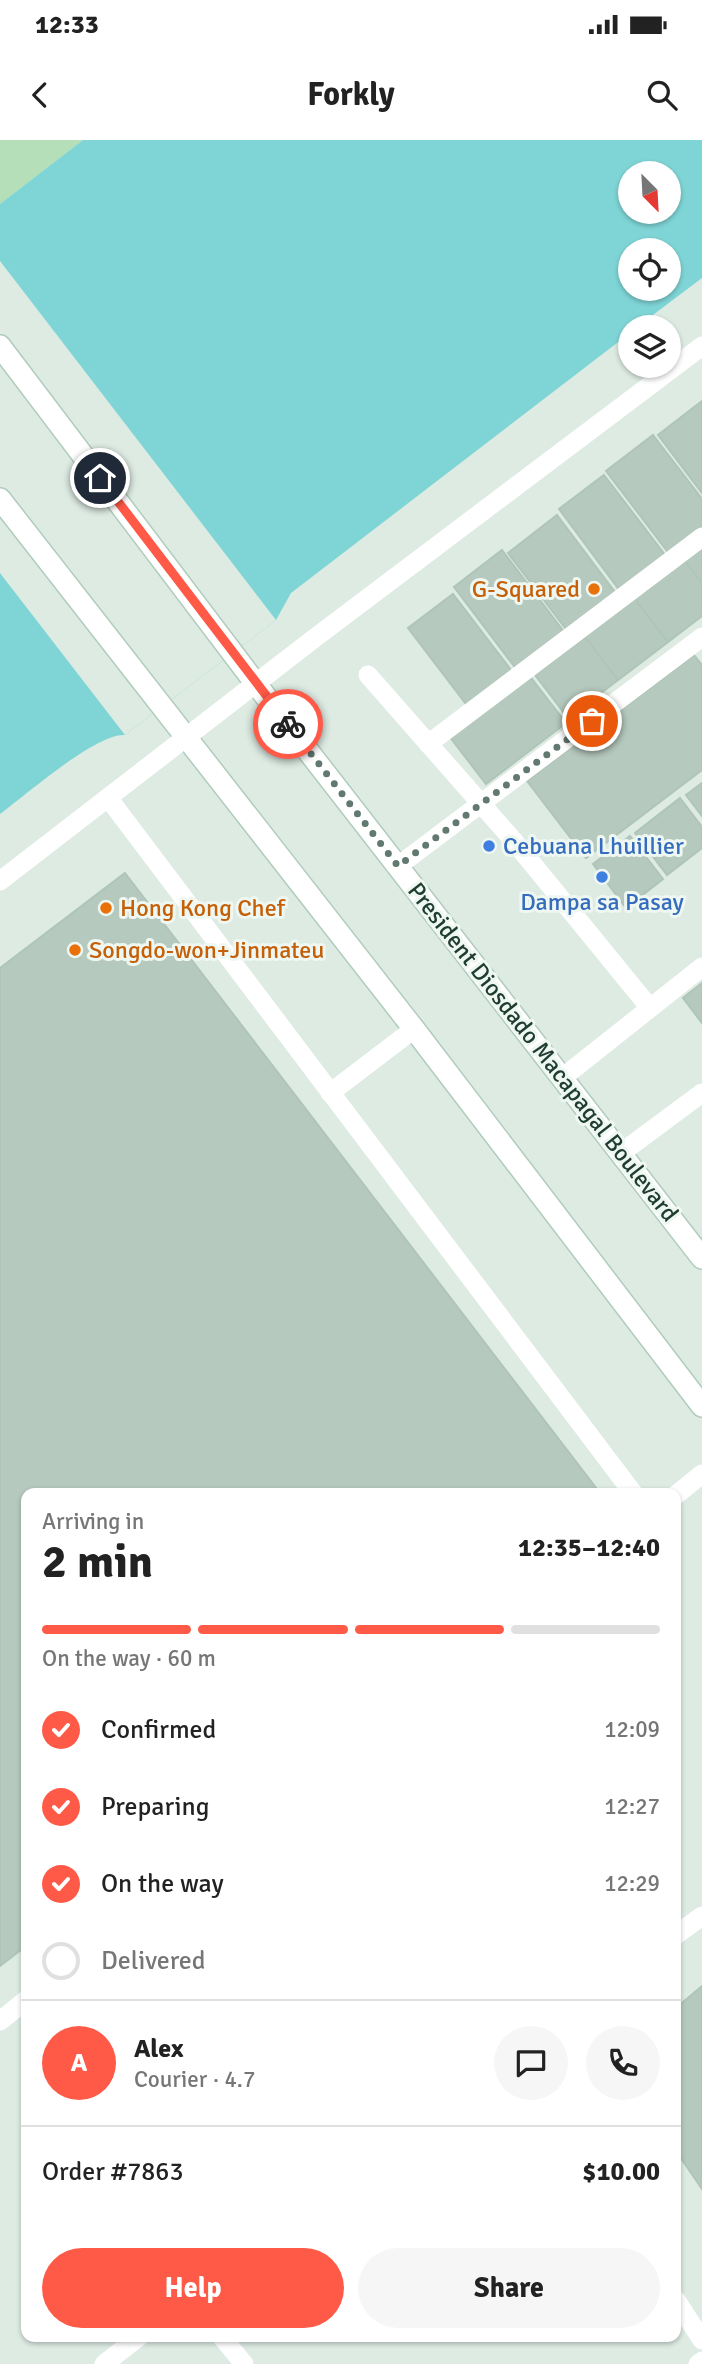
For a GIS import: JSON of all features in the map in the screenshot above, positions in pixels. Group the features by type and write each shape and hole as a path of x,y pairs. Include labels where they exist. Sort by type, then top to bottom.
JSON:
{"main road":[{"name":"President Diosdado Macapagal Boulevard","path":"0,346 233,653 702,1258"},
{"path":"0,499 414,1029 702,1406"}],"lane":[{"path":"0,881 702,346"},
{"path":"428,744 702,537"},
{"path":"398,866 702,637"},
{"path":"368,674 482,805 650,1008"},
{"path":"109,799 629,1488"},
{"path":"562,1078 702,967"},
{"path":"330,1093 414,1029"},
{"path":"621,1153 702,1093"},
{"path":"681,1491 702,1475"},
{"path":"681,1931 702,1916"},
{"path":"0,2021 21,2004"},
{"path":"681,2308 702,2340"},
{"path":"104,2364 132,2342"},
{"path":"226,2342 244,2364"}],"green space":[{"path":"0,140 83,140 0,204"}],"water":[{"path":"83,140 702,140 702,278 681,294 681,238 618,238 618,301 671,301 653,315 618,315 618,342 291,593 276,620 125,735 112,737 80,754 0,814 0,204"}],"pier":[{"path":"0,261 276,620 125,735 0,573"}],"building":[{"path":"702,401 702,493 658,435"},
{"path":"653,435 702,499 702,533 671,556 606,471"},
{"path":"604,475 669,560 623,595 559,509"},
{"path":"557,515 615,592 566,629 508,553"},
{"path":"702,548 702,583 685,561"},
{"path":"502,550 565,633 517,670 454,587"},
{"path":"685,561 702,583 702,616 668,642 635,599"},
{"path":"453,594 511,670 466,704 408,628"},
{"path":"635,599 668,642 618,680 585,637"},
{"path":"585,637 618,680 568,718 535,675"},
{"path":"694,655 702,665 702,770 586,858 527,781"},
{"path":"529,675 566,723 486,784 449,736"},
{"path":"702,783 702,816 686,795"},
{"path":"680,798 702,827 702,848 667,875 635,833"},
{"path":"630,836 663,879 626,908 593,864"},
{"path":"125,873 596,1488 21,1488 21,1950 0,1966 0,968"},
{"path":"702,983 702,1023 683,998"},
{"path":"702,1986 702,2189 681,2158 681,2004"}],"way so far":[{"path":"288,724 398,866 592,721"}],"place":[{"name":"G-Squared","path":"594,589"},
{"name":"Cebuana Lhuillier","path":"489,846"},
{"name":"Dampa sa Pasay","path":"602,877"},
{"name":"Hong Kong Chef","path":"106,908"},
{"name":"Songdo-won+Jinmateu","path":"75,950"}],"route":[{"path":"100,478 288,724"}]}
